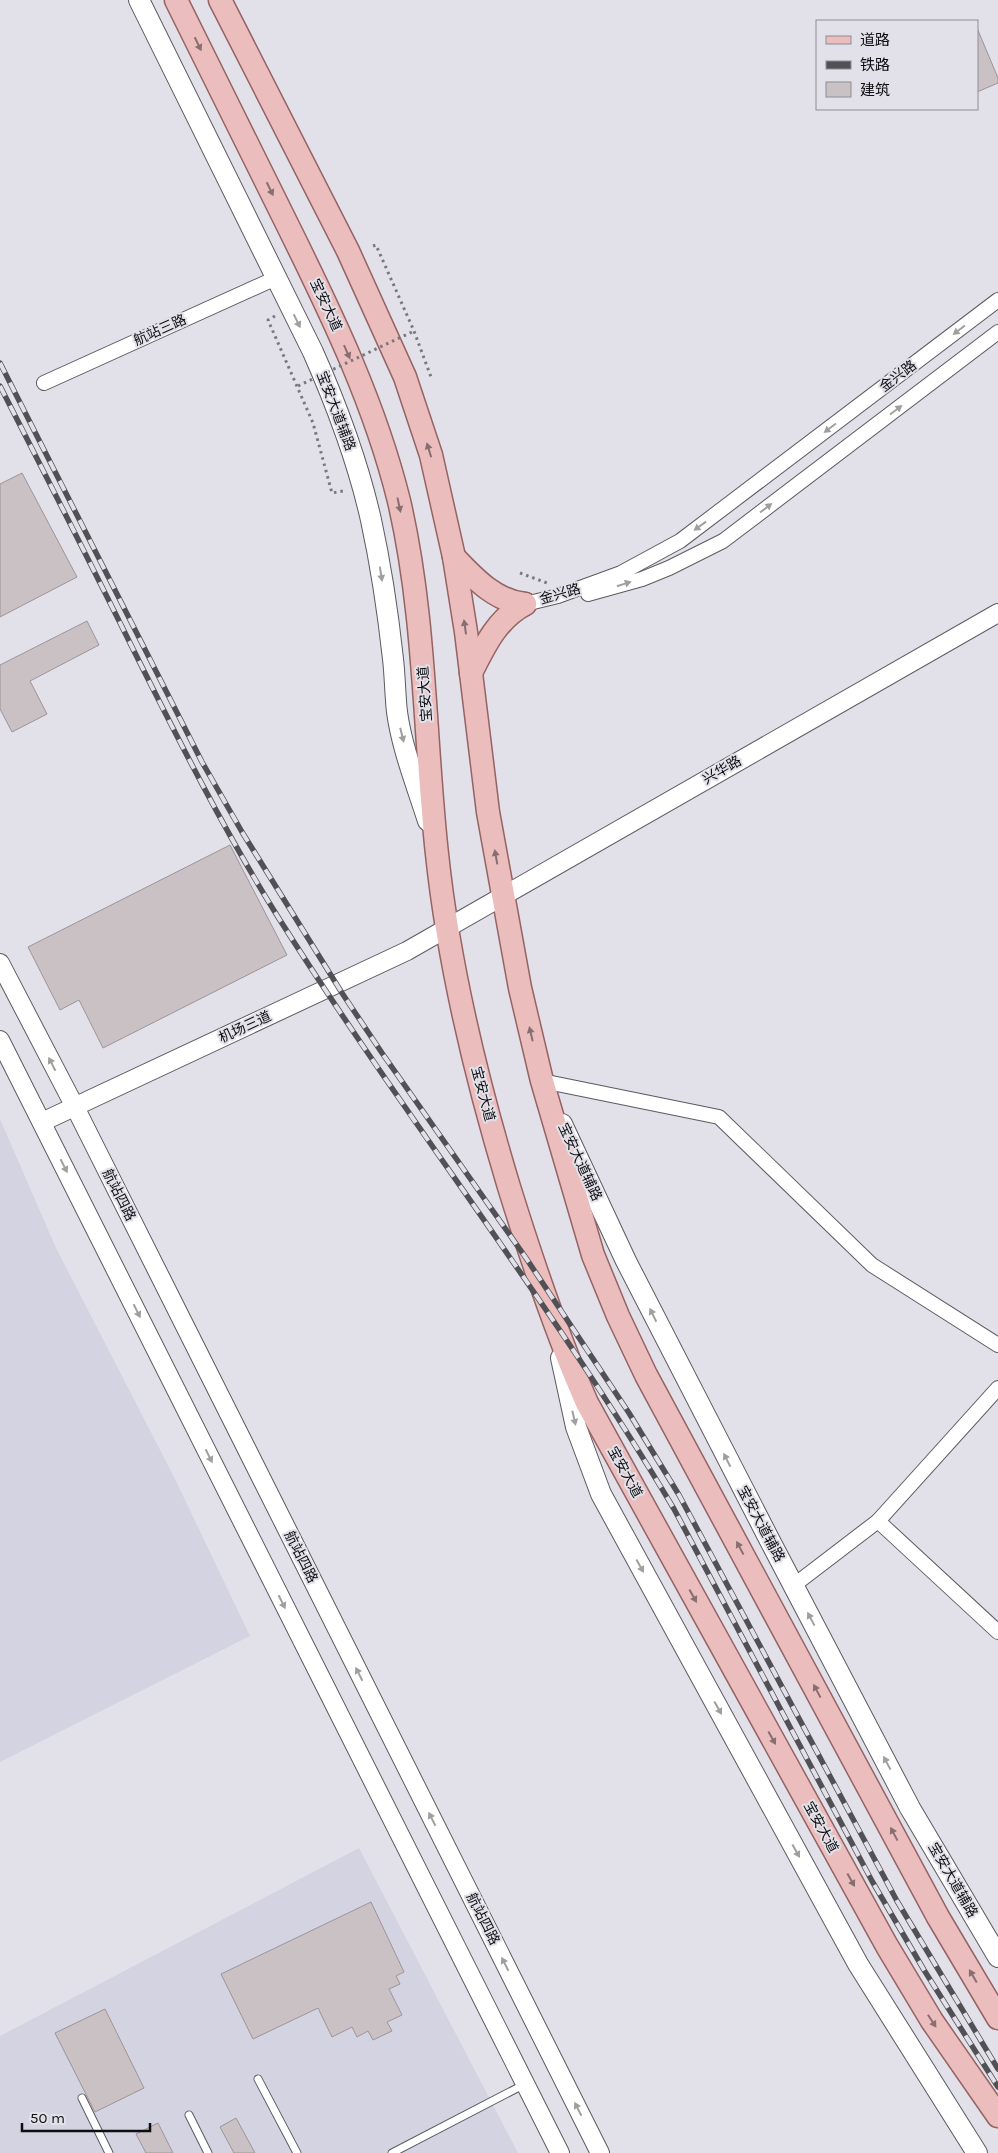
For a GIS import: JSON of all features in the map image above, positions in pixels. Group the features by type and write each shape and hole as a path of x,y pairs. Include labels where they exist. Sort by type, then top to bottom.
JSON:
{"main road":[{"name":"宝安大道辅路","path":"140,0 332,394 361,478 380,571 393,660 397,712 402,736 437,853"},
{"name":"宝安大道","path":"176,0 338,330 366,393 383,443 399,503 420,624 437,853 459,1000 524,1236 567,1359 591,1411 887,1946 932,2021 998,2116"},
{"path":"220,0 348,251 405,377 431,455 454,558 471,673 488,812 520,988 542,1081 593,1255 630,1342 938,1917 998,2018"},
{"path":"454,558 482,585 513,602 525,604"},
{"path":"471,673 489,636 511,612 525,604"},
{"name":"宝安大道辅路","path":"542,1081 626,1261 794,1586 910,1808 998,1957"},
{"path":"552,1319 576,1427 601,1494 858,1964 977,2153"}],"street":[{"name":"航站三路","path":"44,383 276,278"},
{"name":"金兴路","path":"525,604 558,596 622,573 680,540 998,300"},
{"name":"金兴路","path":"525,604 584,595 642,579 670,568 723,541 998,332"},
{"name":"兴华路","path":"447,928 998,613"},
{"name":"机场三道","path":"42,1122 407,951 447,928"},
{"name":"航站四路","path":"0,963 75,1107 600,2153"},
{"path":"0,1040 560,2153"},
{"path":"542,1081 719,1117 872,1265 998,1344"},
{"path":"794,1586 878,1521 998,1388"},
{"path":"878,1521 998,1632"}],"lane":[{"path":"258,2079 296,2153"},
{"path":"392,2153 525,2084"},
{"path":"82,2098 109,2153"},
{"path":"188,2115 208,2153"}],"path":[{"path":"373,246 376,245 414,331 430,376"},
{"path":"268,320 313,423 332,493 343,491"},
{"path":"298,386 414,331"}],"shaded area":[{"path":"0,1119 56,1248 175,1479 250,1636 0,1762"},
{"path":"359,1848 518,2153 0,2153 0,2036"}],"building":[{"path":"978,30 998,78 998,83 978,92"},
{"path":"22,473 77,577 0,617 0,484"},
{"path":"87,621 99,645 30,681 47,714 12,732 0,709 0,665"},
{"path":"230,845 287,955 103,1048 79,1000 60,1010 28,947"},
{"path":"371,1902 404,1972 396,1976 400,1984 389,1989 402,2015 387,2022 392,2031 373,2040 368,2031 357,2037 352,2027 332,2037 318,2008 253,2039 221,1974"},
{"path":"105,2009 144,2088 95,2112 55,2033"},
{"path":"236,2118 255,2153 234,2153 220,2127"},
{"path":"158,2123 173,2153 146,2153 136,2134"}],"railway":[{"path":"0,363 202,762 242,832 342,993 526,1258 629,1413 679,1495 897,1901 998,2069"},
{"path":"0,386 185,752 258,885 376,1066 579,1359 674,1509 872,1881 924,1970 998,2087"}]}
